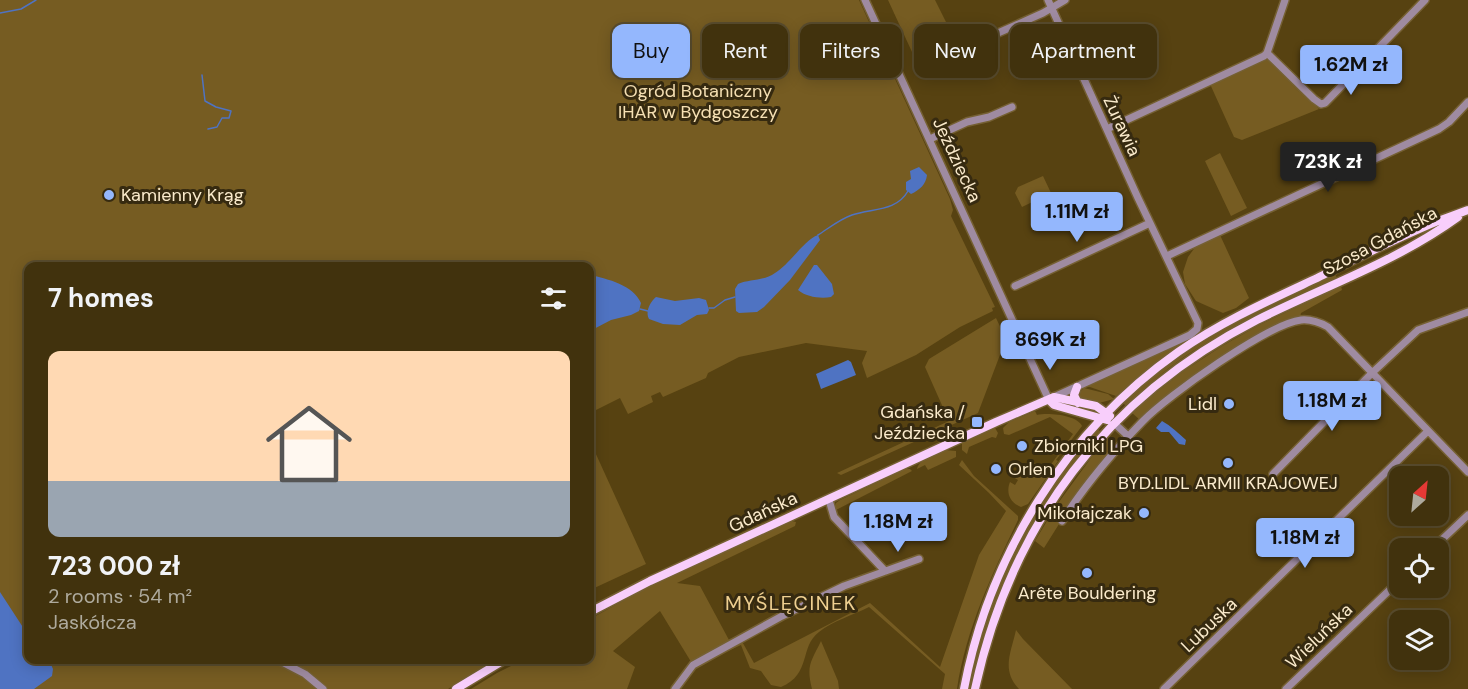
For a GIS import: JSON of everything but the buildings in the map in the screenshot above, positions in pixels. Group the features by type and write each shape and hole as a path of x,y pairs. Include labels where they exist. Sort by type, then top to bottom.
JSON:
{"main road":[{"name":"Szosa Gdańska","path":"964,689 983,614 1012,545 1028,516 1051,482 1089,434 1138,383 1179,351 1232,319 1423,228 1467,210"},
{"name":"Szosa Gdańska","path":"975,689 995,618 1033,531 1073,470 1114,423 1163,380 1206,350 1246,326 1376,266 1434,233 1467,210"},
{"path":"1077,387 1074,395 1087,419 1089,434"},
{"path":"1052,398 1079,408 1096,406 1114,423"},
{"name":"Gdańska","path":"594,610 650,581 1052,398"},
{"path":"456,689 497,664"}],"street":[{"name":"Jeździecka","path":"865,0 1052,398"},
{"path":"998,33 1042,13 1050,4 1065,0"},
{"path":"1107,129 1267,53 1285,0"},
{"path":"1267,53 1314,99 1321,104 1325,103 1425,0"},
{"name":"Żurawia","path":"1050,4 1198,323 1197,329"},
{"path":"1167,255 1439,129 1468,102"},
{"path":"930,139 967,122 989,117 1012,107"},
{"path":"1015,286 1150,223"},
{"path":"1273,474 1372,372 1423,327 1468,312"},
{"path":"1062,521 1082,491 1128,436 1159,406 1226,359 1280,327 1307,320 1316,321 1328,327 1468,472"},
{"name":"Gdańska","path":"1052,398 1190,335 1197,329"},
{"path":"1114,423 1128,436"},
{"name":"Lubuska","path":"1164,689 1428,431"},
{"path":"829,500 834,517 885,571"},
{"path":"1444,538 1468,515"},
{"path":"675,689 697,663 782,616 844,586 919,559"},
{"name":"Wieluńska","path":"1286,689 1389,591"},
{"path":"286,664 305,674 322,689"}],"green space":[{"name":"Ogród Botaniczny IHAR w Bydgoszczy","path":"0,0 859,0 870,24 800,24 800,78 895,78 950,199 953,210 951,216 995,307 992,308 993,311 960,327 916,355 867,378 862,363 867,351 806,343 739,357 708,373 706,378 663,397 660,392 651,396 653,402 628,414 620,398 594,411 594,262 24,262 24,664 489,664 448,689 0,689"},
{"path":"888,0 935,0 947,24 914,24 914,56 902,30 902,24 899,24"},
{"path":"1267,58 1319,109 1242,140 1234,137 1210,84"},
{"path":"1220,153 1247,208 1231,216 1205,161"},
{"path":"1043,176 1051,193 1022,207 1015,193 1018,187"},
{"path":"1220,235 1249,298 1236,308 1223,313 1196,301 1185,284 1183,272 1188,257 1196,246"},
{"path":"1335,274 1337,278 1252,318 1198,348 1173,365 1127,407 1123,403 1197,345 1250,315"},
{"path":"1341,286 1342,290 1301,313 1300,318 1257,339 1196,375 1140,420 1131,412 1182,372 1222,346 1259,325"},
{"path":"996,318 1006,339 978,413 841,475 837,473 949,421 925,367 929,359"},
{"path":"1179,345 1116,396 1087,386"},
{"path":"1084,388 1108,394 1114,399 1099,403 1081,400 1079,393"},
{"path":"1035,411 1037,415 1055,414 1069,417 1082,426 1056,460 1058,461 1028,504 1021,507 1011,500 1009,493 1010,482 1015,485 1018,480 1013,477 1023,465 1026,468 1027,463 1031,467 1031,462 1047,470 1073,434 1050,417 1009,435 1004,434 1003,428 1009,422"},
{"path":"995,428 998,433 996,438 992,437 969,447 967,454 962,450 962,443"},
{"path":"1097,429 1100,431 1055,489 1019,551 992,618 972,689 967,689 994,594 1026,527 1066,467"},
{"path":"1107,437 1116,446 1081,489 1044,548 1035,541 1056,506 1096,451 1099,452 1099,447"},
{"path":"594,450 646,564 594,588"},
{"path":"945,450 956,451 956,457 928,470 925,465 917,469 925,459"},
{"path":"962,460 974,476 1018,516 1018,520 973,623 957,689 942,689 945,674 869,607 819,632 809,645 797,675 791,682 781,687 771,685 761,671 750,668 741,645 719,655 718,652 693,665 660,611 613,651 635,667 627,689 471,689 515,664 594,664 594,617 657,582 792,521 796,522 795,526 677,583 700,586 729,640 739,636 754,663 870,603 940,667 979,555 1006,511 959,465"},
{"path":"905,469 912,471 834,511 836,503 840,500"},
{"path":"1016,630 1072,689 1019,689 1013,682 1009,668"},
{"path":"821,641 838,681 839,689 812,689 810,669"}],"water":[{"path":"919,167 927,175 922,186 911,194 906,190 906,182 911,179 910,171"},
{"path":"818,235 820,240 790,280 764,307 757,312 739,313 736,311 735,289 738,284 775,273 807,242"},
{"path":"814,265 817,265 832,284 834,294 831,297 814,297 798,290"},
{"path":"594,276 626,287 641,303 639,311 611,320 594,329"},
{"path":"656,297 675,301 699,298 706,300 709,310 707,314 697,315 680,325 663,324 649,319 648,316 649,307"},
{"path":"848,360 856,375 821,389 816,374"},
{"path":"1162,421 1186,440 1185,445 1179,444 1169,432 1161,432 1156,428"},
{"path":"0,592 24,629 24,664 51,664 53,669 52,676 34,689 0,689"}],"waterway":[{"path":"0,13 21,9 36,0"},
{"path":"202,75 205,101 231,111 229,118 222,118 217,127 208,129"},
{"path":"818,235 848,217 897,203 908,191"},
{"path":"709,308 714,308 725,300 735,297"},
{"path":"640,309 648,311"}],"place":[{"name":"Kamienny Krąg","path":"109,195"},
{"name":"Lidl","path":"1229,404"},
{"name":"Gdańska / Jeździecka","path":"977,422"},
{"name":"Zbiorniki LPG","path":"1022,446"},
{"name":"BYD.LIDL ARMII KRAJOWEJ","path":"1228,463"},
{"name":"Orlen","path":"996,469"},
{"name":"Mikołajczak","path":"1144,513"},
{"name":"Arête Bouldering","path":"1087,573"}],"district":[{"name":"MYŚLĘCINEK","path":"791,603"}]}
